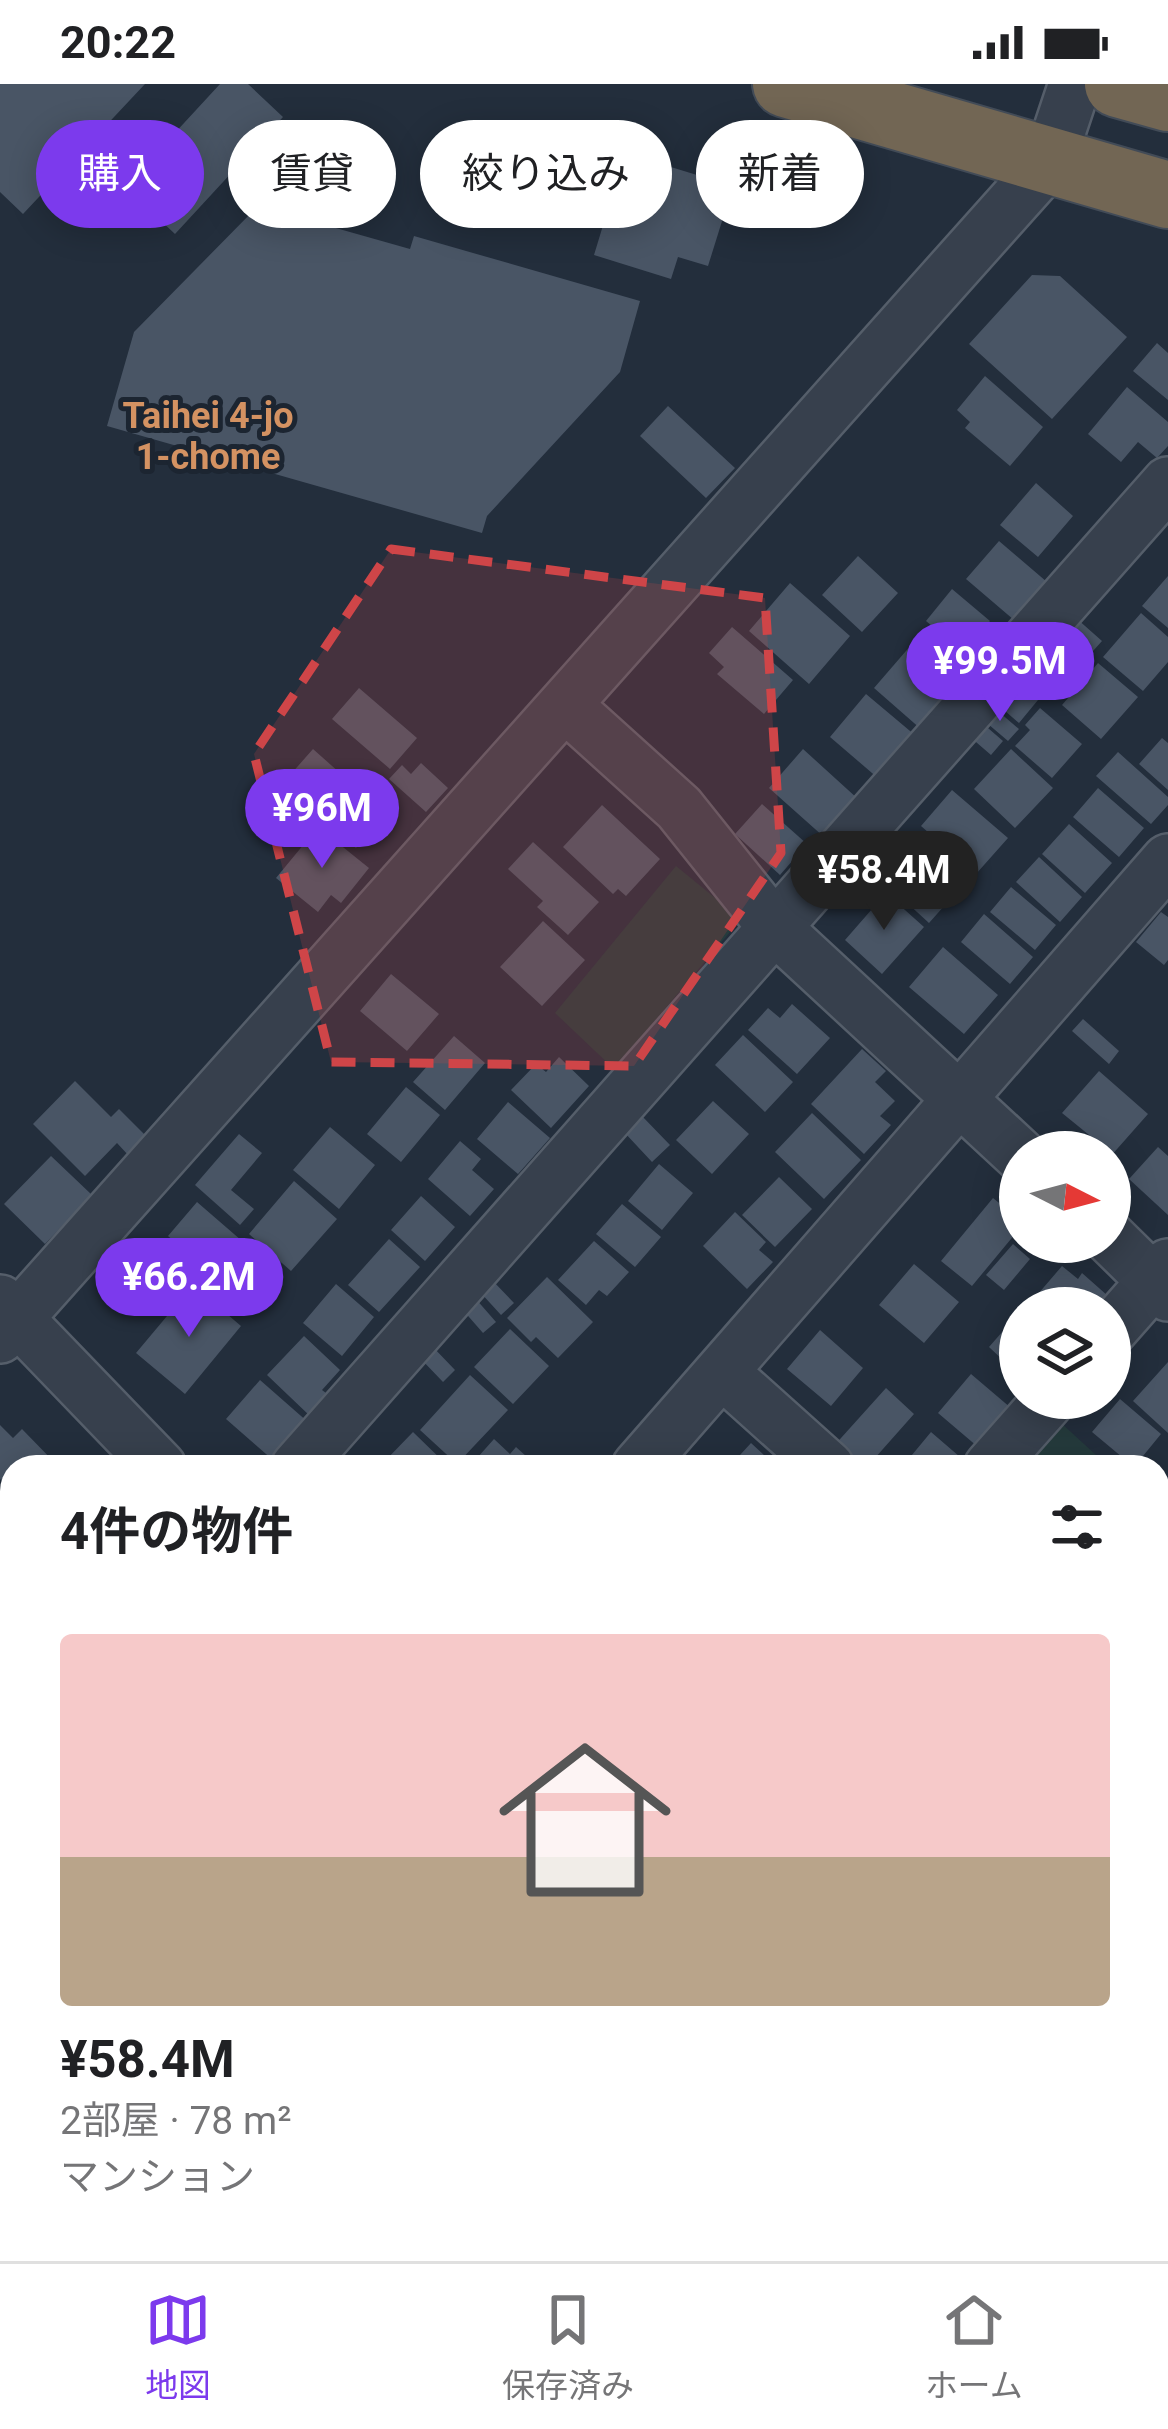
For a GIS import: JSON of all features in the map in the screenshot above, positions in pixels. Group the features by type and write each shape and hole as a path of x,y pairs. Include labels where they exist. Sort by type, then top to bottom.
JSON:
{"highway":[{"path":"786,84 1168,195"},
{"path":"1118,84 1168,98"}],"street":[{"path":"148,1455 6,1318 565,704 1049,162 1075,84"},
{"path":"308,1455 1168,483"},
{"path":"565,704 679,808 775,928 999,1137"},
{"path":"649,1455 1168,860"},
{"path":"1131,1255 1163,1280 1131,1311"},
{"path":"722,1372 815,1455"},
{"path":"1001,1455 1032,1419"}],"highlighted area":[{"path":"391,549 765,598 781,853 634,1066 331,1062 254,754"}],"green space":[{"path":"676,866 741,919 614,1069 555,1013"},
{"path":"1059,1421 1096,1455 1032,1455"}],"building":[{"path":"0,84 145,84 111,120 36,120 36,200 23,214 0,192"},
{"path":"220,84 248,84 283,117 228,120 228,177 204,203 204,120 187,120"},
{"path":"672,167 696,175 696,228 720,228 708,266 678,257 671,279 594,255 602,228 672,228"},
{"path":"236,228 336,228 410,249 414,236 640,301 620,372 487,516 482,533 107,426 134,332"},
{"path":"1032,275 1060,276 1127,337 1052,419 969,344"},
{"path":"1157,343 1168,353 1168,400 1133,371"},
{"path":"985,376 1043,427 1010,466 965,428 970,422 957,410"},
{"path":"1127,387 1168,422 1168,446 1157,458 1138,442 1121,462 1088,434"},
{"path":"668,406 735,468 706,498 640,436"},
{"path":"1036,483 1073,516 1038,557 1000,525"},
{"path":"999,541 1047,582 1014,620 966,579"},
{"path":"858,556 898,593 862,632 822,595"},
{"path":"1168,576 1168,628 1142,606"},
{"path":"790,583 850,636 809,684 749,631"},
{"path":"952,589 990,621 964,653 926,621"},
{"path":"1141,613 1168,637 1168,662 1143,691 1103,657"},
{"path":"1076,618 1102,641 1076,670 1050,648"},
{"path":"732,627 793,680 764,714 717,674 724,667 709,653"},
{"path":"912,644 960,685 922,730 874,688"},
{"path":"1098,663 1138,697 1101,739 1062,705"},
{"path":"1015,682 1038,700 1019,723 997,704"},
{"path":"359,688 417,738 390,769 332,719"},
{"path":"866,694 916,736 879,779 830,737"},
{"path":"992,706 1019,729 1008,741 981,718"},
{"path":"1040,708 1082,744 1052,778 1015,746 1030,730 1025,725"},
{"path":"981,722 1003,741 991,755 969,736"},
{"path":"1162,738 1168,743 1168,790 1139,764"},
{"path":"313,749 386,814 356,848 283,783"},
{"path":"803,749 858,799 824,837 769,788"},
{"path":"1011,749 1053,788 1015,828 974,789"},
{"path":"1118,752 1168,797 1168,805 1151,824 1096,776"},
{"path":"421,763 448,788 426,812 389,779 402,765 411,774"},
{"path":"1098,788 1144,828 1119,857 1073,817"},
{"path":"952,790 1008,838 976,874 921,826"},
{"path":"762,804 807,844 780,875 735,834"},
{"path":"602,805 660,859 626,896 618,889 613,894 563,847"},
{"path":"1069,824 1112,863 1085,893 1042,854"},
{"path":"318,827 369,868 341,903 331,895 318,912 276,878"},
{"path":"533,842 599,902 568,935 537,907 543,901 508,869"},
{"path":"933,846 969,878 929,923 893,890"},
{"path":"1039,857 1082,897 1060,922 1016,882"},
{"path":"1011,887 1056,925 1035,950 990,912"},
{"path":"886,893 924,927 882,974 845,940"},
{"path":"1161,912 1168,917 1164,965 1136,942"},
{"path":"984,914 1033,957 1010,984 961,942"},
{"path":"543,921 585,960 542,1006 500,967"},
{"path":"943,947 998,995 964,1034 909,987"},
{"path":"391,974 439,1014 407,1051 360,1011"},
{"path":"792,1004 830,1038 797,1074 748,1030 768,1008 780,1018"},
{"path":"1083,1019 1119,1051 1109,1064 1072,1031"},
{"path":"743,1035 793,1082 765,1112 715,1065"},
{"path":"454,1036 485,1063 445,1110 413,1082"},
{"path":"862,1049 886,1071 875,1082 895,1101 880,1116 891,1125 864,1154 811,1104"},
{"path":"559,1057 589,1086 551,1128 511,1090 536,1064 546,1072"},
{"path":"1099,1071 1148,1114 1131,1133 1084,1131 1062,1113"},
{"path":"75,1081 111,1117 119,1109 147,1137 129,1156 117,1143 85,1176 33,1124"},
{"path":"406,1087 440,1115 401,1162 367,1134"},
{"path":"713,1101 749,1134 712,1174 676,1140"},
{"path":"508,1102 550,1138 518,1174 477,1139"},
{"path":"812,1113 861,1160 824,1199 775,1152"},
{"path":"641,1115 670,1145 652,1162 624,1132"},
{"path":"330,1127 375,1165 339,1209 293,1170"},
{"path":"239,1134 262,1153 231,1190 254,1209 240,1225 195,1185"},
{"path":"460,1141 481,1159 472,1170 494,1189 470,1216 428,1179"},
{"path":"1158,1147 1168,1156 1168,1215 1131,1181"},
{"path":"51,1156 92,1195 45,1244 4,1204"},
{"path":"659,1164 693,1193 662,1230 628,1201"},
{"path":"779,1177 812,1209 775,1247 742,1215"},
{"path":"294,1181 337,1219 291,1271 249,1234"},
{"path":"421,1196 455,1227 425,1261 391,1230"},
{"path":"993,1198 999,1203 999,1253 972,1286 941,1261"},
{"path":"197,1202 249,1247 221,1281 168,1236"},
{"path":"622,1204 661,1237 635,1267 596,1234"},
{"path":"735,1212 766,1242 759,1250 773,1262 747,1289 703,1246"},
{"path":"389,1239 420,1267 379,1312 348,1285"},
{"path":"594,1241 629,1272 607,1296 599,1290 586,1305 558,1280"},
{"path":"999,1260 1027,1263 1007,1287 986,1275"},
{"path":"914,1264 959,1302 924,1343 879,1305"},
{"path":"1062,1266 1078,1279 1082,1273 1098,1287 1044,1287"},
{"path":"547,1277 593,1322 558,1358 536,1337 531,1342 507,1318"},
{"path":"492,1280 514,1303 501,1315 480,1292"},
{"path":"336,1284 374,1317 342,1356 303,1323"},
{"path":"193,1285 241,1326 185,1394 136,1353"},
{"path":"475,1298 496,1322 483,1333 462,1309"},
{"path":"510,1329 549,1366 513,1404 474,1367"},
{"path":"820,1330 863,1368 831,1406 787,1369"},
{"path":"304,1336 340,1370 322,1390 330,1396 310,1416 267,1375"},
{"path":"999,1336 999,1356 989,1347"},
{"path":"432,1346 455,1370 443,1382 420,1358"},
{"path":"1168,1362 1168,1433 1133,1401"},
{"path":"971,1374 999,1398 1002,1419 978,1447 938,1413"},
{"path":"470,1375 508,1410 466,1455 447,1455 420,1430"},
{"path":"260,1380 309,1423 280,1455 267,1455 226,1419"},
{"path":"886,1388 914,1414 878,1455 840,1455 832,1448"},
{"path":"1131,1408 1161,1434 1144,1455 1120,1455 1092,1432 1103,1419 1131,1419"},
{"path":"0,1425 13,1438 22,1429 47,1455 0,1455"},
{"path":"413,1432 437,1455 391,1455"},
{"path":"931,1432 958,1455 912,1455"},
{"path":"494,1439 510,1454 516,1447 525,1455 480,1455"},
{"path":"751,1443 764,1455 740,1455"}],"district":[{"name":"Taihei 4-jo 1-chome","path":"208,436"}]}
